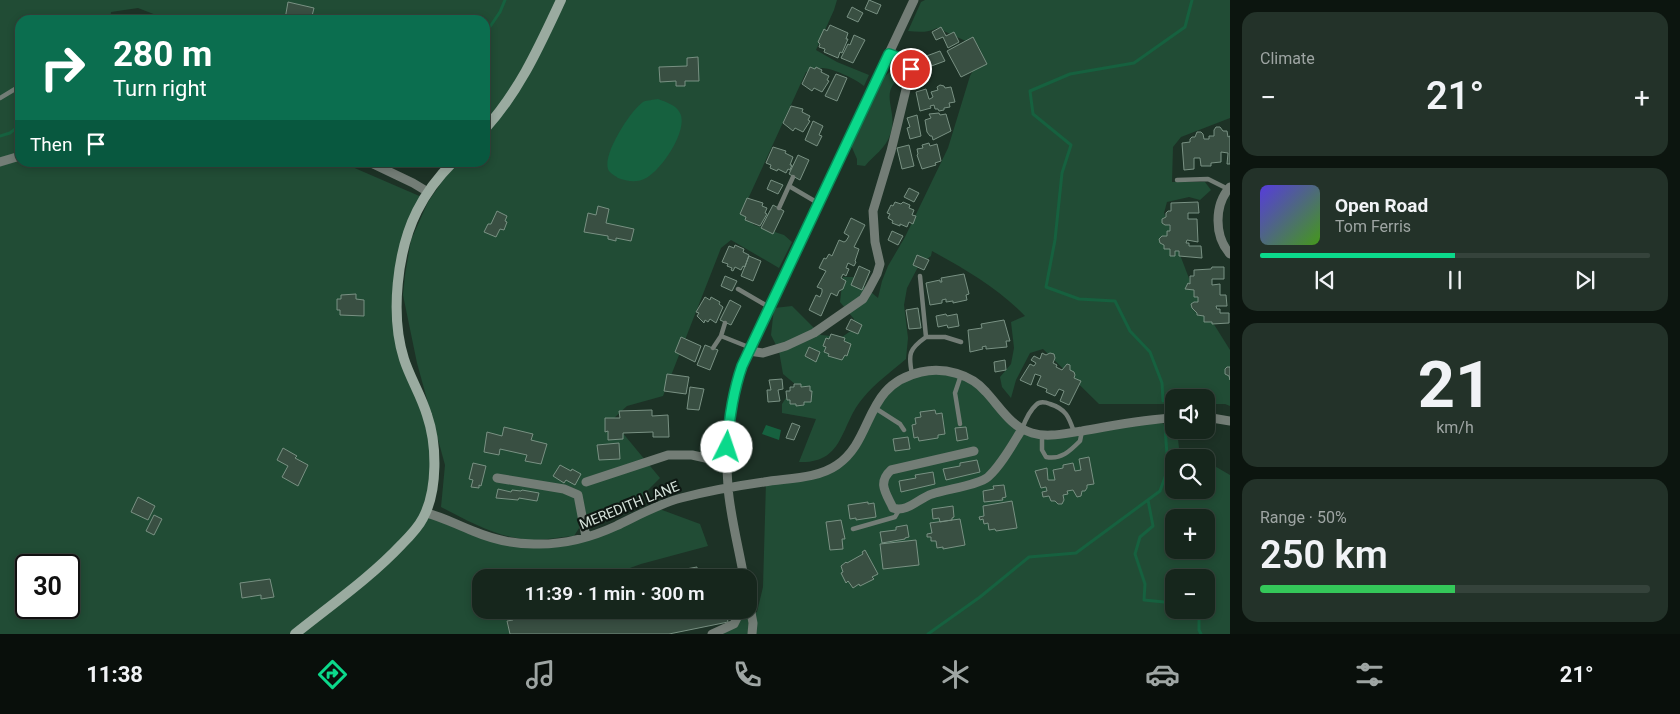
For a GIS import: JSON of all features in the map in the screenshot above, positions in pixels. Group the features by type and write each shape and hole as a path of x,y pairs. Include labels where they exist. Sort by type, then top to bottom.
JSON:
{"street":[{"path":"490,123 505,105 526,73 561,0"},
{"path":"742,569 728,488 727,447 736,382 914,0"},
{"path":"750,349 763,353 771,351 814,333 863,299 877,274 880,264 875,242 873,211 891,152 911,69 909,63 889,54"},
{"path":"0,162 15,158"},
{"path":"379,167 428,192"},
{"path":"295,634 379,567 414,532 426,513 432,484 433,442 427,415 404,357 398,333 399,277 407,236 417,212 428,192 448,167"},
{"path":"1229,188 1222,199 1218,226 1222,240 1230,254"},
{"name":"MEREDITH LANE","path":"426,513 475,532 514,542 552,544 575,541 672,501 728,488 814,475 836,466 852,450 882,395 895,384 912,374 933,370 942,370 970,379 985,390 1006,416 1022,429 1042,435 1061,435 1165,419"},
{"path":"1215,419 1230,422"},
{"path":"974,451 891,470 885,476 883,482 884,489 893,508 899,510 930,494 982,482 993,472 1022,429"},
{"path":"586,482 668,455 692,455 728,462"},
{"path":"497,478 564,489 578,495 586,537"},
{"path":"712,634 734,624 736,619"},
{"path":"752,619 752,634"}],"lane":[{"path":"0,98 15,89"},
{"path":"779,208 793,177"},
{"path":"1177,180 1208,179 1229,188"},
{"path":"789,186 819,204"},
{"path":"920,276 926,337"},
{"path":"738,289 770,308"},
{"path":"712,348 721,336 725,323"},
{"path":"721,336 750,349"},
{"path":"912,374 909,358 913,346 926,337 945,337 961,342"},
{"path":"960,424 955,393 961,375"},
{"path":"1022,429 1027,417 1037,404 1044,402 1060,407 1078,432 1080,441 1062,457 1054,459 1046,457 1042,450 1042,435"},
{"path":"874,407 900,424 904,430"},
{"path":"853,529 895,517 899,510"}],"shaded area":[{"path":"0,0 561,0 526,73 490,122 490,15 156,15 138,8 111,12 111,15 15,15 15,167 352,167 424,198 407,236 398,333 427,415 434,461 423,520 436,516 496,539 575,541 654,507 700,524 708,546 627,569 472,569 472,619 509,619 507,621 510,634 0,634"},
{"path":"563,0 837,0 816,50 837,62 869,75 864,86 844,74 826,68 806,72 742,212 754,225 784,235 792,242 779,268 731,240 721,248 663,396 627,406 612,420 660,478 634,504 581,525 574,536 542,540 519,539 496,533 474,524 441,507 445,465 417,363 403,295 405,275 411,240 428,202 450,170 453,167 490,167 490,123"},
{"path":"925,0 1230,0 1230,118 1181,137 1173,147 1172,182 1205,182 1211,190 1200,200 1189,197 1167,202 1164,213 1195,294 1230,350 1230,406 1215,404 1215,389 1165,389 1165,404 1099,404 1043,349 1030,353 1016,380 1011,398 1002,387 1000,377 1011,364 1014,348 1011,322 1025,316 993,288 932,251 931,256 919,265 907,288 904,305 908,338 906,359 878,382 863,398 833,449 825,456 814,461 799,462 816,419 782,413 782,404 795,384 783,374 779,351 771,335 774,308 792,306 821,335 842,337 852,330 854,319 840,302 843,277 853,277 878,298 888,266 905,237 948,148 970,76 982,55 979,47 937,28 919,32 908,31 921,2"},
{"path":"895,67 907,67 907,73 897,80 890,94 892,125 890,135 882,148 865,166 857,165 857,159 850,143 883,78"},
{"path":"658,99 673,106 680,113 682,120 677,140 665,160 651,175 638,181 618,178 609,171 607,164 618,134 631,114 643,102"},
{"path":"923,371 970,379 1006,416 1033,434 1155,420 1165,425 1165,439 1178,439 1179,449 1165,449 1165,499 1215,499 1215,466 1230,475 1230,634 721,634 742,619 757,619 763,587 766,482 814,475 845,458 882,395"},
{"path":"766,425 781,430 779,440 762,434"}],"building":[{"path":"869,0 881,5 877,14 865,9"},
{"path":"288,2 314,8 312,15 286,15"},
{"path":"852,7 863,13 858,22 847,17"},
{"path":"830,25 848,33 846,39 848,39 838,58 824,52 825,49 819,47 820,44 818,42 824,29 827,31"},
{"path":"941,27 946,36 954,32 959,42 948,48 943,37 936,40 932,32"},
{"path":"854,35 865,40 853,63 841,58"},
{"path":"973,37 987,64 961,77 947,51"},
{"path":"940,51 945,61 926,68 921,58"},
{"path":"698,57 699,81 685,81 685,86 676,86 676,81 660,82 659,67 687,66 687,58"},
{"path":"810,67 815,69 816,67 829,76 827,80 829,81 822,92 814,88 812,91 802,84"},
{"path":"836,74 847,78 837,101 825,96"},
{"path":"940,85 945,88 951,87 955,102 949,103 950,107 944,108 944,110 939,111 935,109 934,105 930,106 931,108 920,111 916,92 926,89 930,99 933,97 931,92 938,90 937,87"},
{"path":"791,106 803,109 802,112 810,116 808,120 810,121 803,132 795,128 793,131 783,123"},
{"path":"939,113 940,115 946,114 951,131 933,140 932,136 927,132 925,120 931,118 929,114"},
{"path":"917,115 921,136 910,139 907,128 910,127 907,118"},
{"path":"813,121 823,126 819,135 822,136 817,146 805,140"},
{"path":"1216,127 1227,131 1228,137 1230,136 1230,164 1227,164 1228,153 1221,152 1221,162 1211,163 1211,166 1201,166 1200,158 1194,158 1194,169 1184,170 1182,143 1190,142 1190,139 1195,137 1197,132 1203,134 1204,139 1209,139 1209,136 1214,136"},
{"path":"929,143 930,146 937,144 941,161 935,163 936,165 922,169 917,149 923,148 922,145"},
{"path":"909,145 914,166 902,169 897,148"},
{"path":"773,147 786,151 785,153 793,157 790,170 788,169 786,173 770,168 771,165 766,163"},
{"path":"798,155 809,160 800,180 789,174"},
{"path":"771,180 783,185 778,194 767,189"},
{"path":"909,188 919,193 914,202 904,197"},
{"path":"747,198 763,203 762,206 767,208 765,213 767,214 760,226 745,220 746,217 740,214"},
{"path":"895,202 901,204 903,202 910,205 909,208 914,210 912,215 916,216 913,224 909,222 907,227 892,223 893,221 888,218 890,214 887,213"},
{"path":"1198,202 1199,213 1188,213 1188,219 1197,219 1198,242 1187,240 1186,243 1189,243 1189,246 1201,246 1202,258 1179,256 1179,251 1175,251 1175,256 1170,256 1170,249 1164,249 1164,245 1160,243 1159,239 1162,236 1167,236 1167,231 1170,231 1170,225 1162,223 1162,219 1166,217 1168,211 1171,211 1171,203"},
{"path":"773,205 784,211 773,234 761,228"},
{"path":"598,206 609,209 606,223 634,229 631,241 616,238 616,241 608,239 608,236 584,232 588,213 596,215"},
{"path":"497,211 507,216 505,221 507,222 504,230 500,229 496,237 484,232 488,224 491,224"},
{"path":"851,218 865,225 854,247 859,249 856,262 854,266 848,263 846,268 849,269 846,276 843,274 841,278 846,281 843,289 839,291 837,296 831,293 821,316 809,310 816,295 820,297 822,292 822,289 817,287 826,271 819,268 824,258 826,259 829,254 832,256 839,240 846,241 849,236 844,233"},
{"path":"892,231 903,236 898,245 888,240"},
{"path":"735,245 744,249 743,252 749,255 745,267 743,266 741,270 735,267 733,271 731,270 732,268 727,266 728,264 722,262 729,246 734,248"},
{"path":"917,255 929,260 924,270 913,265"},
{"path":"749,256 761,261 753,281 741,276"},
{"path":"859,266 870,271 862,290 851,285"},
{"path":"1212,267 1224,267 1224,279 1212,279 1212,285 1220,284 1220,295 1226,295 1227,306 1216,306 1217,309 1220,309 1220,313 1229,313 1229,323 1212,324 1212,322 1204,322 1204,316 1197,315 1192,308 1191,304 1198,302 1198,297 1194,297 1194,290 1185,289 1188,283 1190,284 1190,276 1194,276 1194,270 1211,269"},
{"path":"964,274 969,294 966,295 967,300 953,303 953,301 946,302 946,299 942,300 942,303 930,305 926,283 940,280 942,282 941,278"},
{"path":"725,276 737,281 732,291 721,286"},
{"path":"356,294 356,299 364,300 364,316 340,315 340,310 337,310 337,299 341,299 341,295"},
{"path":"705,297 710,300 711,297 720,302 719,304 723,307 716,323 710,319 708,322 705,320 704,323 697,316 699,313 696,312"},
{"path":"730,300 741,306 731,325 720,320"},
{"path":"918,308 921,328 909,329 906,310"},
{"path":"946,314 947,316 957,314 959,326 948,328 947,325 938,327 936,316"},
{"path":"851,319 862,325 858,334 846,329"},
{"path":"1004,320 1010,341 1006,341 1007,347 986,349 986,346 982,347 983,349 970,352 968,330 982,328 981,324"},
{"path":"831,334 845,338 844,341 851,344 847,356 845,355 842,360 828,356 829,354 824,352 826,347 823,346 826,338 829,339"},
{"path":"681,337 701,346 695,362 675,352"},
{"path":"705,345 718,350 710,370 697,365"},
{"path":"809,347 820,352 816,362 805,356"},
{"path":"1042,353 1046,355 1054,354 1053,363 1062,370 1067,364 1070,365 1070,370 1075,375 1074,378 1081,381 1069,405 1060,401 1064,391 1059,389 1055,396 1046,392 1047,389 1037,385 1041,376 1035,374 1031,385 1020,380 1030,364 1034,366 1036,363 1031,360 1034,356 1040,359"},
{"path":"1005,360 1006,370 995,372 994,362"},
{"path":"1227,367 1230,367 1230,380 1229,376 1225,374"},
{"path":"667,374 689,377 686,394 664,391"},
{"path":"782,379 783,389 778,390 780,401 768,402 767,390 771,390 769,380"},
{"path":"794,384 801,384 801,387 810,386 810,391 812,391 811,402 804,402 804,405 796,406 796,404 790,404 790,400 787,400 786,391 790,391 790,387 794,387"},
{"path":"690,387 704,389 699,410 687,409"},
{"path":"652,410 652,416 668,415 669,437 653,437 653,432 623,433 623,439 608,440 608,431 605,432 605,418 620,418 619,411"},
{"path":"935,410 936,414 942,413 945,434 938,435 938,438 919,441 918,437 914,438 912,425 916,424 915,418 921,417 920,412"},
{"path":"792,423 800,426 794,440 786,438"},
{"path":"504,427 533,434 531,440 547,444 541,464 525,461 527,455 500,449 499,455 484,452 487,432 502,436"},
{"path":"966,427 968,439 957,441 955,428"},
{"path":"908,437 910,449 895,451 893,439"},
{"path":"619,443 620,459 599,460 597,445"},
{"path":"283,448 297,456 295,458 308,465 298,486 282,477 288,466 277,460"},
{"path":"1089,457 1094,484 1087,485 1085,491 1082,491 1081,496 1077,497 1073,490 1067,491 1068,494 1063,495 1064,500 1062,504 1051,501 1049,496 1043,497 1042,492 1047,491 1046,487 1041,488 1035,471 1047,468 1048,480 1055,480 1053,470 1073,463 1075,471 1081,470 1079,459"},
{"path":"977,460 980,472 946,480 943,469"},
{"path":"473,463 486,466 479,488 471,487 473,480 469,479"},
{"path":"560,465 581,474 575,485 566,480 564,483 553,476"},
{"path":"933,472 935,484 901,492 899,481 916,478 915,475"},
{"path":"1004,485 1006,497 1002,498 1003,500 984,502 983,491 994,489 993,486"},
{"path":"498,489 511,492 512,490 522,490 539,493 537,501 519,498 518,500 496,498"},
{"path":"138,497 155,506 148,520 131,512"},
{"path":"1012,501 1017,528 989,530 988,523 984,524 983,519 980,520 979,517 984,516 983,506"},
{"path":"868,502 868,504 874,503 876,517 850,519 848,505"},
{"path":"953,506 954,517 952,520 940,522 939,518 933,519 932,509"},
{"path":"154,515 162,519 154,535 146,531"},
{"path":"960,519 965,545 943,549 943,547 937,548 936,541 931,541 931,537 927,537 927,534 932,533 930,523"},
{"path":"841,520 845,539 842,539 843,549 830,550 826,522"},
{"path":"907,525 909,537 882,543 880,532 896,530 896,527"},
{"path":"916,540 919,565 883,569 880,544"},
{"path":"865,550 878,574 872,577 874,579 853,588 848,581 846,583 841,573 843,572 841,566 863,554 862,552"},
{"path":"270,579 274,597 261,599 261,595 242,598 240,583"},
{"path":"728,619 728,622 669,634 510,634 507,621"}],"waterway":[{"path":"490,27 500,12 505,0"},
{"path":"1163,401 1162,383 1150,352 1130,331 1115,301 1079,299 1046,287 1055,240 1062,173 1071,145 1033,114 1030,91 1070,74 1134,63 1185,27 1192,0"},
{"path":"0,136 10,133 15,129"},
{"path":"928,634 980,597 1029,557 1076,553 1160,491 1168,469 1166,439"},
{"path":"1148,500 1153,526 1140,537 1135,554 1145,584 1144,600 1165,602"},
{"path":"1199,619 1201,634"}],"route":[{"path":"727,447 728,423 736,382 742,366 889,54 909,63 911,69"}]}
